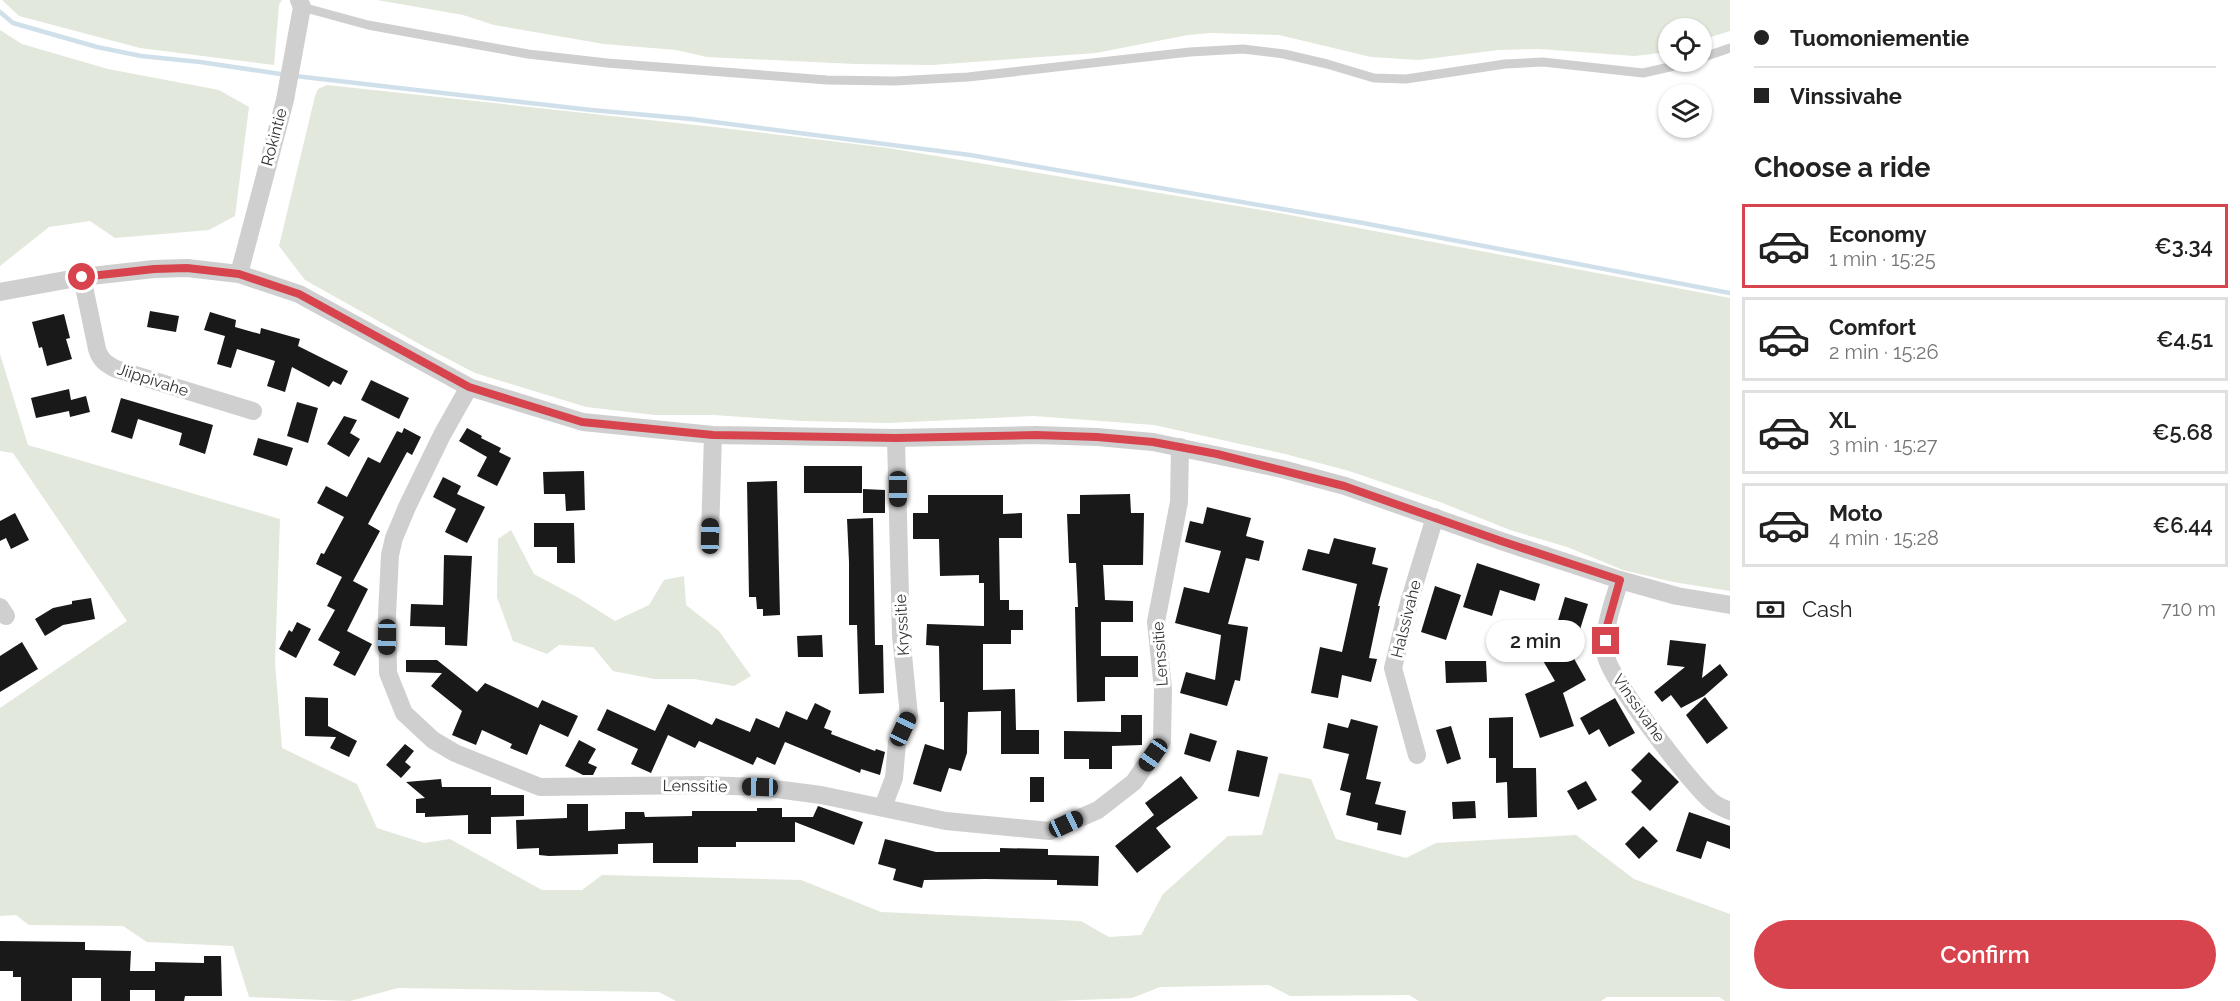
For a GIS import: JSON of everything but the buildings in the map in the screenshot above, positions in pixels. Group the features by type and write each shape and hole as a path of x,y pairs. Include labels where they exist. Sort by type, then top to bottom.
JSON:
{"street":[{"name":"Rokintie","path":"239,274 285,99 301,3"},
{"path":"0,292 82,277 154,269 187,268 239,274 299,294 469,387 582,422 713,435 896,438 1036,435 1153,442 1292,471 1344,486 1620,580 1677,596 1730,605"},
{"name":"Jiippivahe","path":"82,277 99,357 105,363 116,369 253,411"},
{"name":"Lenssitie","path":"469,387 442,435 407,507 394,538 390,555 387,615 388,673 404,713 433,740 455,753 540,787 670,785 760,787 883,807 946,821 1050,831 1098,810 1134,782 1162,741 1163,689 1156,622 1179,502 1180,447"},
{"path":"710,536 713,435"},
{"name":"Kryssitie","path":"883,807 894,778 897,742 909,716 901,635 896,438"},
{"name":"Halssivahe","path":"1417,755 1393,668 1410,599 1435,517"},
{"name":"Vinssivahe","path":"1620,580 1607,626 1606,657 1618,681 1689,777 1712,802 1730,811"}],"lane":[{"path":"301,3 369,25 528,54 619,64 827,80 895,81 968,77 1190,52 1243,49 1305,59 1374,78 1406,79 1505,64 1543,63 1643,73 1658,70"},
{"path":"1712,54 1730,48"}],"shaded area":[{"path":"2,0 282,0 279,5 274,65 140,48 19,16"},
{"path":"377,0 1730,0 1730,31 1712,37 1712,18 1658,18 1658,53 1635,56 1539,49 1498,50 1419,60 1371,57 1279,35 1210,33 1188,35 1096,53 932,65 707,57 676,50 604,44 494,25 463,15"},
{"path":"0,30 22,44 108,69 219,90 249,107 235,216 209,230 115,238 90,221 49,227 0,266"},
{"path":"327,85 888,148 1279,213 1730,298 1730,591 1673,582 1623,570 1567,547 1510,530 1440,502 1349,471 1285,454 1154,425 1034,416 889,423 802,421 714,415 655,415 586,407 475,373 305,280 279,246 315,96 318,89"},
{"path":"0,354 28,445 280,519 275,663 282,748 357,784 377,828 424,843 450,839 542,890 582,890 602,875 801,880 881,912 1081,921 1109,937 1141,935 1163,894 1228,836 1262,835 1279,773 1311,779 1336,839 1406,858 1436,843 1576,835 1634,879 1730,914 1730,1001 1719,997 1607,997 1601,1001 1419,1001 1409,995 1290,996 1269,985 1160,987 1132,998 1054,1001 676,1001 659,992 398,988 350,1001 249,997 233,946 147,942 123,926 29,925 16,915 0,916 0,708 127,621 13,453 0,451"},
{"path":"511,530 534,574 615,621 649,605 664,580 684,576 686,605 719,631 751,676 734,686 694,679 654,679 613,671 593,647 559,645 547,654 513,641 497,597 498,539"}],"waterway":[{"path":"0,12 13,23 97,47 141,56 287,75"},
{"path":"295,76 591,110 691,119 970,155 1363,223 1730,293"}],"route":[{"path":"82,277 154,269 187,268 218,270 261,280 299,294 469,387 582,422 713,435 896,438 1036,435 1097,437 1153,442 1282,469 1344,486 1620,580 1607,626 1606,641"}]}
